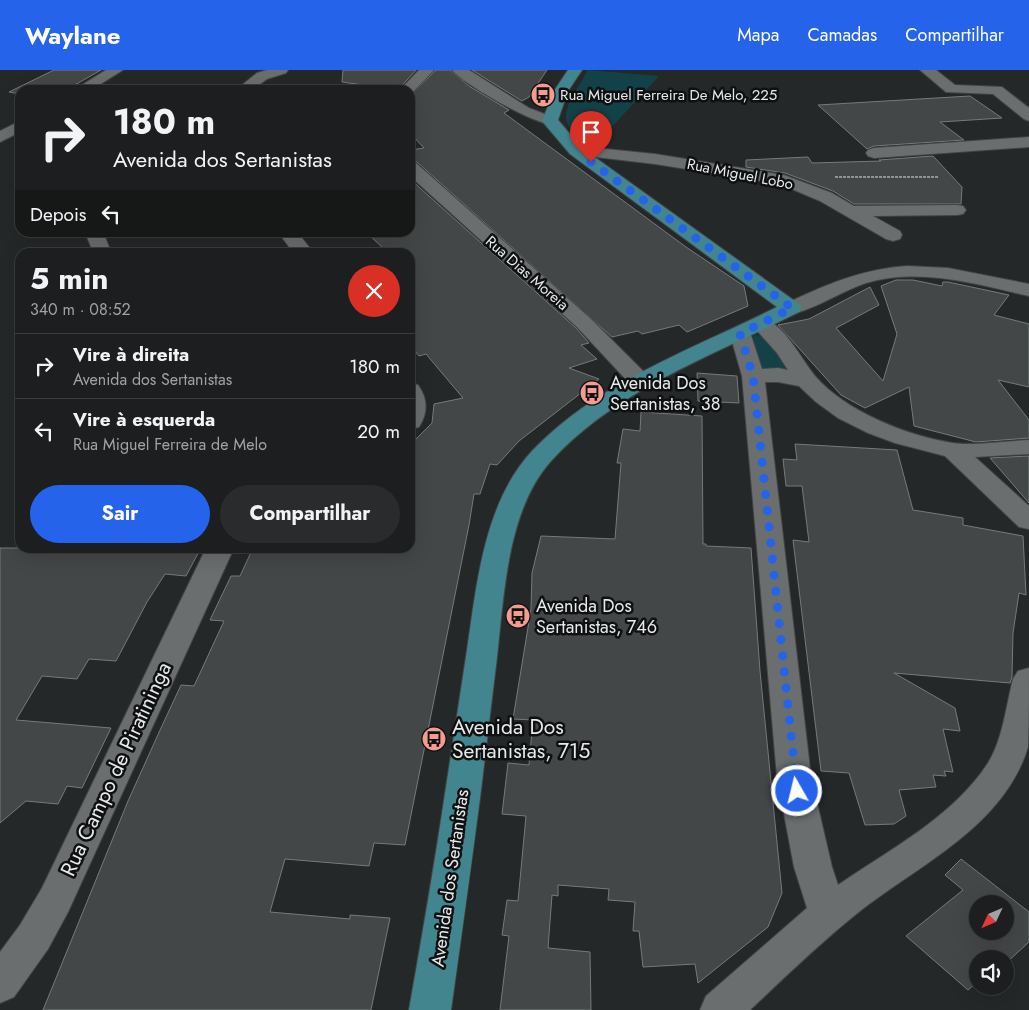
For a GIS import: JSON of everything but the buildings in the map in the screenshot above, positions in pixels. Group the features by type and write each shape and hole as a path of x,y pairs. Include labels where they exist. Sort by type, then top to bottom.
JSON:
{"main road":[{"path":"575,70 561,91 550,121 576,151 792,308"},
{"name":"Avenida dos Sertanistas","path":"430,1010 459,823 490,586 498,547 518,491 541,457 570,429 604,403 641,382 792,308"}],"street":[{"path":"90,85 116,70"},
{"path":"249,85 266,73 281,70"},
{"path":"412,85 427,70"},
{"path":"459,70 518,107 550,121"},
{"path":"927,70 950,88 959,90 989,88 997,90 1029,116"},
{"path":"0,137 15,129"},
{"path":"874,153 1029,142"},
{"name":"Rua Miguel Lobo","path":"576,151 655,159 784,180 810,190 893,235"},
{"name":"Rua Dias Moreia","path":"415,171 584,323 641,382"},
{"path":"851,211 957,210"},
{"path":"291,237 300,248"},
{"name":"Avenida dos Sertanistas","path":"792,308 847,283 892,273 918,272 953,275 1029,290"},
{"path":"751,329 753,376 794,777 813,867 828,913"},
{"path":"751,329 785,350 807,381 824,397 846,413 877,428 904,438 954,451 1029,447"},
{"path":"753,376 778,375 807,381"},
{"path":"954,451 1029,521"},
{"name":"Rua Campo de Piratininga","path":"0,984 34,937 55,900 218,553"},
{"path":"721,1010 828,913 936,837 976,802 1000,772 1013,740 1029,679"}],"path":[{"path":"834,178 940,177"}],"shaded area":[{"path":"588,70 659,76 597,143 581,137 571,129 567,121 566,112 569,103"},
{"path":"756,335 765,336 791,370 762,370 751,338"}],"place":[{"name":"Rua Miguel Ferreira De Melo, 225","path":"543,95"},
{"name":"Avenida Dos Sertanistas, 38","path":"592,393"},
{"name":"Avenida Dos Sertanistas, 746","path":"518,616"},
{"name":"Avenida Dos Sertanistas, 715","path":"434,739"}],"route":[{"path":"591,162 792,308 740,334 753,376 794,777 797,791"}]}
